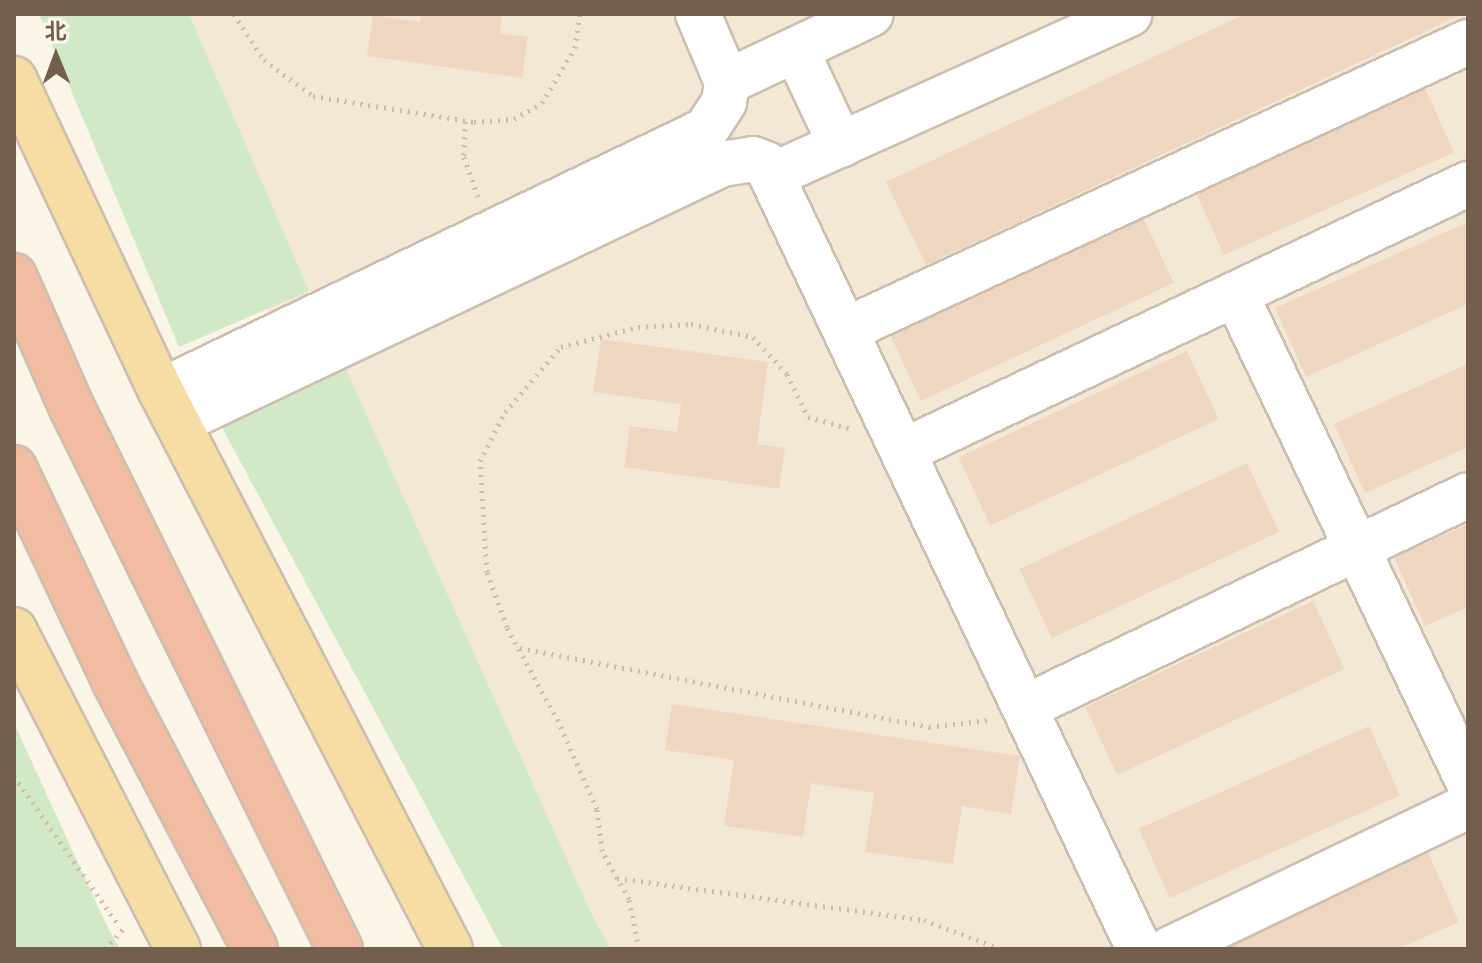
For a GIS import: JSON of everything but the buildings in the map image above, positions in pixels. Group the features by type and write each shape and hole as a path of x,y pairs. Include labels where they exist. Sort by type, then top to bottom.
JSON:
{"highway":[{"path":"14,276 72,408 340,949"},
{"path":"14,468 115,682 255,949"}],"main road":[{"path":"14,79 169,406 450,949"},
{"path":"14,630 178,949"}],"street":[{"path":"169,406 496,231 706,130 724,102 727,82 698,14"},
{"path":"727,82 871,14"},
{"path":"775,174 841,145 1058,29 1130,14"},
{"path":"848,329 1468,42"},
{"path":"796,50 841,145"},
{"path":"169,406 722,164 753,159 775,174 1028,706 1139,949"},
{"path":"902,442 1236,295 1468,184"},
{"path":"1236,295 1468,781"},
{"path":"1028,706 1468,495"},
{"path":"1170,949 1468,806"}],"path":[{"path":"234,14 264,60 313,96 465,121 514,119 542,103 575,48 580,14"},
{"path":"465,121 464,157 496,231"},
{"path":"639,949 629,899 602,851 597,809 519,648 487,572 480,461 505,412 561,347 638,327 691,324 753,337 787,374 808,417 902,442"},
{"path":"519,648 929,727 980,725 1028,706"},
{"path":"14,776 122,930"},
{"path":"617,878 924,920 1001,949"}],"shaded area":[{"path":"136,14 1468,14 1468,949 572,949 347,486"}],"green space":[{"path":"39,14 189,14 309,291 179,347"},
{"path":"344,365 592,915 611,949 503,949 219,422"},
{"path":"14,723 107,926 120,949 14,949"}]}
